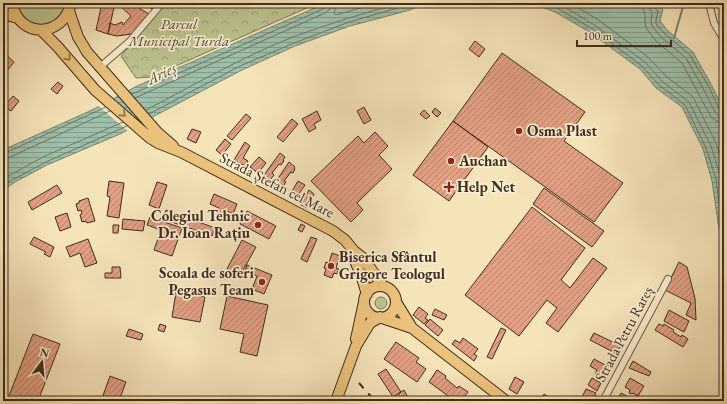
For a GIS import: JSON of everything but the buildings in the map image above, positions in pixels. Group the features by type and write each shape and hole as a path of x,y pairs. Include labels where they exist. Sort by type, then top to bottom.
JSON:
{"main road":[{"path":"12,3 13,9 18,18 24,24 41,30 50,29 58,25 65,19 70,7"},
{"name":"Strada Ștefan cel Mare","path":"70,7 78,36 87,52 116,85 153,135"},
{"path":"3,14 18,18"},
{"name":"Strada Ștefan cel Mare","path":"41,30 95,90 153,135 181,152 318,223 345,240 354,251 363,258 383,286 391,290 396,302 412,328"},
{"name":"Strada Ștefan cel Mare","path":"354,251 353,256 361,274 366,296 366,309 370,313 412,328 506,401"},
{"path":"336,401 356,346 366,296 375,287 383,286"},
{"path":"356,346 370,323 390,314 393,311 396,302"}],"street":[{"path":"100,67 130,40 162,3"},
{"path":"709,3 714,23 724,40"},
{"name":"Strada Petru Rareș","path":"604,401 668,279"}],"green space":[{"path":"14,3 68,3 64,15 48,26 29,24"},
{"name":"Parcul Municipal Turda","path":"165,3 318,3 151,77 136,78 121,56"},
{"path":"383,297 386,298 386,308 379,309 376,308 375,301 376,298"}],"water":[{"path":"326,3 425,3 410,10 350,26 295,46 242,70 120,134 47,165 3,190 3,150 92,110 137,86"},
{"path":"531,3 655,3 663,9 660,21 667,30 693,52 724,111 724,263 712,181 703,149 682,107 656,88 640,69 588,31 555,12"}],"pier":[{"path":"108,99 139,126 129,132 97,105"}],"waterway":[{"path":"674,38 684,3"}],"railway":[{"path":"359,383 375,401"}],"place":[{"name":"Osma Plast","path":"519,131"},
{"name":"Auchan","path":"451,161"},
{"name":"Help Net","path":"449,187"},
{"name":"Colegiul Tehnic Dr. Ioan Rațiu","path":"258,225"},
{"name":"Biserica Sfântul Grigore Teologul","path":"331,266"},
{"name":"Scoala de soferi Pegasus Team","path":"262,282"}],"water label":[{"name":"Arieș","path":"161,73"}]}
